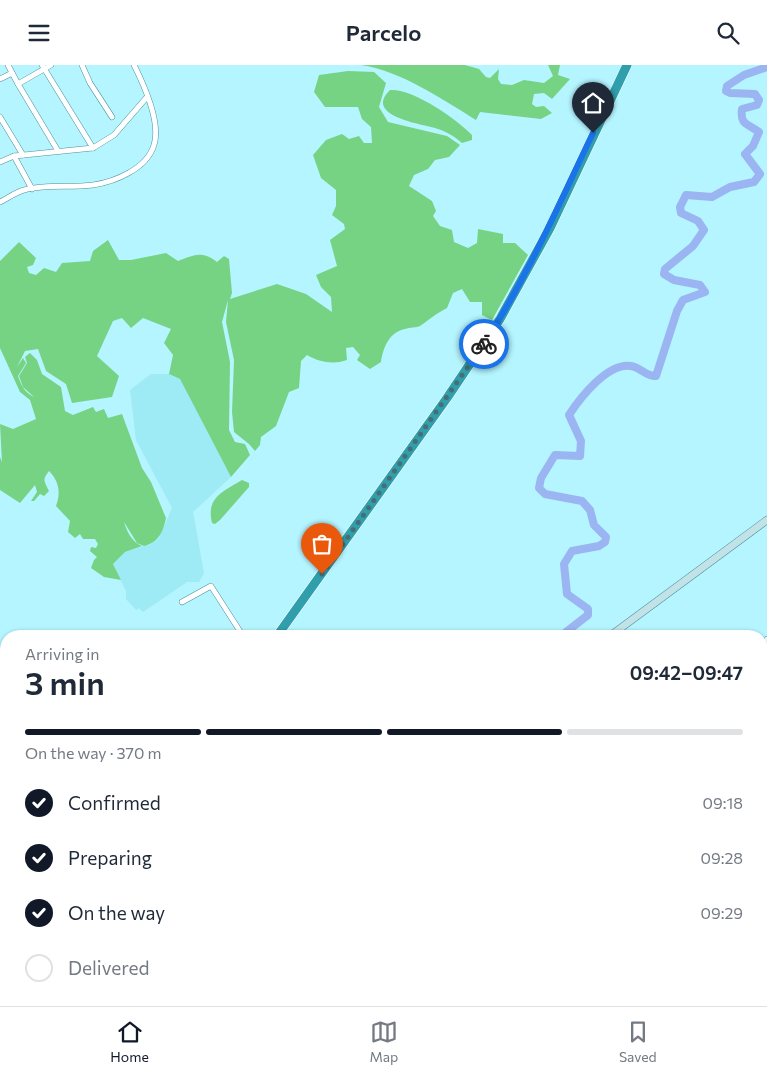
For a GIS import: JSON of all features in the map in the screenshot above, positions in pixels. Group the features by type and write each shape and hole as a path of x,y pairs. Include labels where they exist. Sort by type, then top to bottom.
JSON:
{"highway":[{"path":"281,630 447,398 500,319 550,228 627,65"}],"main road":[{"path":"618,630 767,519"}],"street":[{"path":"8,65 58,151"},
{"path":"18,84 44,67 52,65"},
{"path":"82,65 90,83 112,117"},
{"path":"0,202 18,192 32,189 94,185 125,175 144,160 154,145 154,117 134,65"},
{"path":"44,67 93,148"},
{"path":"0,79 12,73"},
{"path":"0,162 14,156 93,148 114,135 147,97"},
{"path":"0,117 23,155"},
{"path":"14,156 32,189"},
{"path":"182,602 211,585 239,630"}],"shaded area":[{"path":"151,374 169,374 180,379 231,477 193,512 204,573 199,582 187,582 143,612 139,608 136,610 126,599 126,591 113,564 125,552 151,544 159,538 172,508 136,440 130,390"}],"green space":[{"path":"361,65 465,65 479,69 486,77 490,78 499,69 498,79 501,84 512,85 524,80 544,83 553,76 548,65 560,65 558,75 570,79 552,99 544,93 534,94 532,104 536,107 544,106 552,113 541,119 480,112 476,120 406,79 376,68"},
{"path":"348,71 374,72 386,83 379,107 388,122 447,136 460,145 449,157 435,160 428,169 414,175 409,186 432,201 436,211 433,216 440,226 452,230 454,242 468,248 477,243 478,229 503,234 503,243 515,243 528,255 492,320 482,315 482,302 470,302 462,289 453,293 447,308 420,326 407,328 395,333 385,346 381,362 370,369 357,360 360,355 353,347 346,348 347,360 342,362 326,362 307,355 301,361 299,388 289,392 276,426 261,437 260,445 255,451 234,432 232,412 234,360 226,322 228,300 222,322 230,362 229,430 235,442 245,444 250,455 231,477 180,379 169,374 173,355 164,343 171,329 143,318 131,328 122,318 113,321 97,356 119,376 112,397 72,403 66,384 46,371 38,349 25,351 17,367 23,358 26,363 18,376 22,385 19,376 27,363 25,357 30,353 37,360 42,374 61,387 65,411 73,415 93,407 96,412 104,409 108,418 122,414 142,468 151,482 166,518 160,536 144,546 137,543 124,522 130,536 135,542 142,546 125,552 113,564 121,580 104,577 91,568 97,557 90,551 91,547 96,548 98,544 95,539 83,539 80,534 75,538 68,532 70,521 56,506 58,487 49,471 44,479 49,491 44,496 40,494 34,501 31,501 37,492 35,485 20,503 0,490 0,457 2,462 0,424 13,429 36,419 30,400 20,392 0,348 0,261 19,242 36,258 33,265 27,267 29,273 36,275 44,268 56,272 62,263 90,261 93,251 108,240 119,260 131,260 166,253 178,261 202,255 212,258 217,262 224,256 229,259 232,293 230,299 277,284 306,294 332,312 331,297 321,287 316,275 337,266 330,240 345,229 344,224 332,215 336,206 336,190 321,178 313,155 326,140 342,134 349,139 359,136 364,143 372,143 371,127 362,119 358,107 325,107 314,92 319,75"},
{"path":"390,90 410,94 434,106 465,128 472,135 472,140 462,143 442,130 408,121 389,112 384,106 384,99"},
{"path":"242,480 249,483 249,487 220,520 215,524 212,523 211,507 217,497"}],"waterway":[{"path":"569,630 588,615 588,609 567,594 564,564 572,551 599,546 605,542 606,537 594,525 590,510 582,501 545,494 539,488 541,478 555,455 580,456 581,441 569,415 587,391 604,375 622,366 631,366 656,376 677,311 683,300 705,292 700,285 674,280 664,274 665,269 693,246 704,230 698,221 681,213 680,207 686,195 712,197 730,187 754,182 760,174 745,154 753,146 759,132 745,123 742,118 742,109 757,105 759,100 755,94 730,93 726,91 727,86 744,75 767,67"}],"way so far":[{"path":"322,574 484,344"}],"route":[{"path":"484,344 527,273 567,192 593,133"}]}
